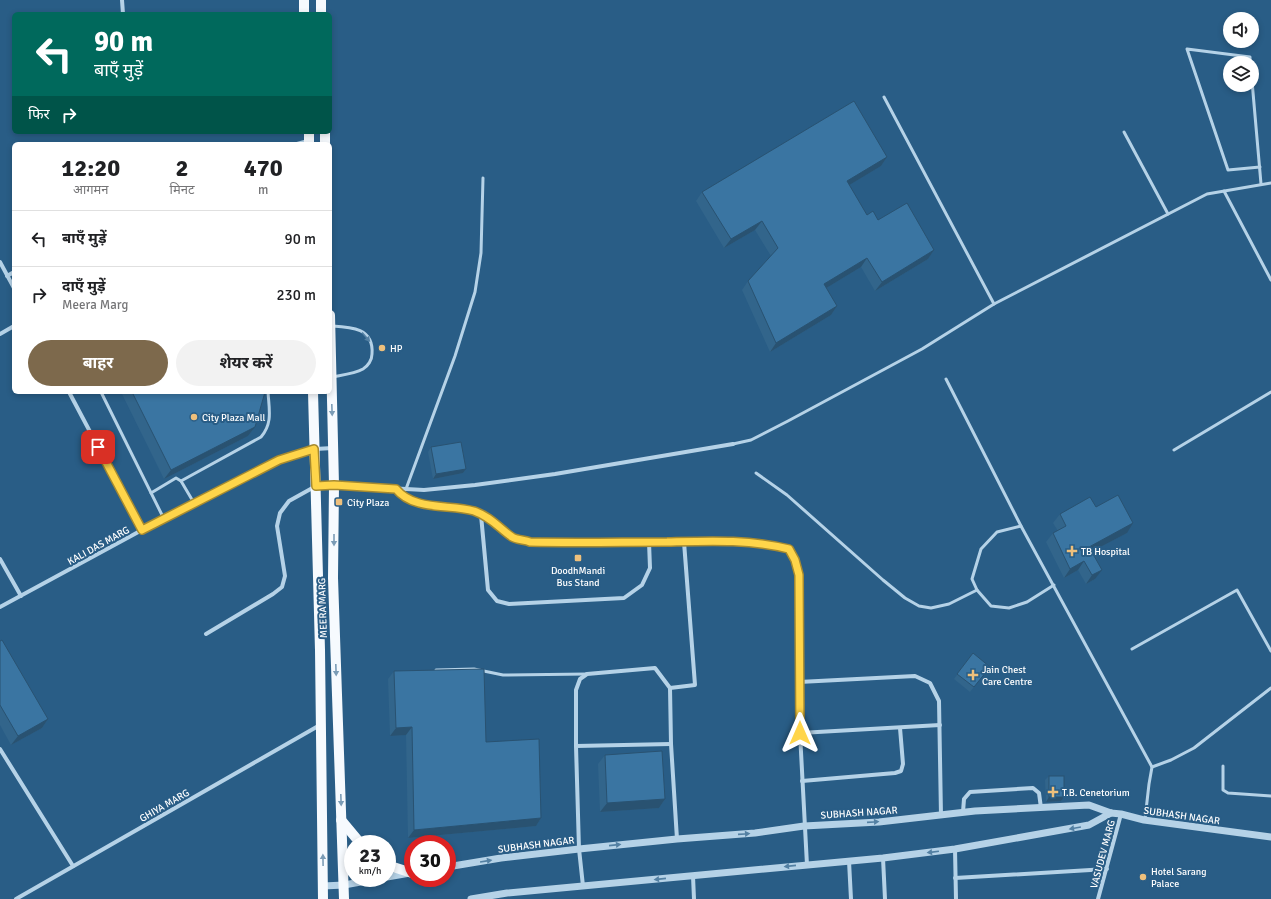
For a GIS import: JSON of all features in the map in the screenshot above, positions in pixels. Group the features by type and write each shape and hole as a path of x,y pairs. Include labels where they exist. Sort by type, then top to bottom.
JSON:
{"main road":[{"path":"304,0 304,12"},
{"path":"321,0 321,12"},
{"name":"MEERA MARG","path":"332,377 334,485 333,578 344,885"},
{"name":"MEERA MARG","path":"313,394 321,725 323,899"},
{"path":"341,820 354,835"},
{"name":"MEERA MARG","path":"344,887 344,899"}],"street":[{"path":"122,0 123,12"},
{"path":"0,262 12,285"},
{"path":"7,276 12,273"},
{"path":"0,334 12,327"},
{"path":"70,394 142,530"},
{"path":"206,634 273,594 282,587 285,576 277,526 280,513 289,501 316,486 334,485 424,490 475,485 555,474 733,444"},
{"name":"KALI DAS MARG","path":"0,608 142,530 279,460 314,449 333,448"},
{"path":"396,489 402,495 420,503 452,507 475,512 494,521 513,538 530,542 684,542 698,540 748,542 789,549 795,560 799,575 800,733 807,865"},
{"path":"481,515 488,590 497,601 509,604 624,598 642,585 650,568 649,542"},
{"path":"670,688 696,685 684,542"},
{"path":"0,559 21,596"},
{"path":"583,887 579,849 576,690 580,679 587,674 655,668 670,688 671,744 678,838"},
{"path":"800,682 915,676 930,683 939,701 941,816"},
{"name":"GHIYA MARG","path":"16,899 321,725"},
{"path":"800,733 940,725"},
{"path":"802,781 895,773 901,771 903,764 900,728"},
{"path":"576,746 671,744"},
{"path":"0,750 73,866"},
{"path":"963,812 964,799 970,792 1025,788 1033,788 1039,793 1041,808"},
{"name":"SUBHASH NAGAR","path":"456,866 501,858 678,838 755,833 804,826 879,822 941,816 963,812 1089,805 1111,814 1121,814 1144,820 1271,837"},
{"path":"471,899 883,858 955,849 1089,825 1111,814"},
{"name":"VASUDEV MARG","path":"1098,899 1121,814"},
{"path":"955,849 956,899"},
{"path":"883,858 885,899"},
{"path":"849,861 851,899"},
{"path":"955,878 1106,869"},
{"path":"693,876 694,899"},
{"path":"323,886 344,885"}],"lane":[{"path":"1242,56 1187,49 1228,170 1260,166"},
{"path":"1253,92 1261,184"},
{"path":"884,97 994,304"},
{"path":"1124,132 1168,214"},
{"path":"406,489 455,356 475,292 480,253 483,178"},
{"path":"733,444 751,440 835,396 922,349 994,304 1207,194 1271,183"},
{"path":"1224,190 1271,280"},
{"path":"332,326 350,327 362,332 370,339 372,350 371,360 363,369 332,377"},
{"path":"946,379 1020,526 1152,768 1144,820"},
{"path":"1174,450 1271,392"},
{"path":"102,394 164,519"},
{"path":"181,481 261,437 267,430 269,421 268,394"},
{"path":"756,474 787,495 883,580 905,598 919,606 931,608 949,604 977,590"},
{"path":"151,493 176,478 181,481 194,503"},
{"path":"1020,526 997,532 981,549 972,579 977,590 991,606 1009,608 1027,602 1054,586"},
{"path":"1132,649 1237,590 1271,651"},
{"path":"436,670 474,669 503,675 587,674"},
{"path":"1152,768 1194,748 1271,688"},
{"path":"1223,766 1224,790 1228,793 1271,796"}],"building":[{"path":"854,101 887,157 847,181 867,215 873,211 878,220 907,203 934,250 882,282 867,258 824,284 837,306 776,343 748,281 778,248 762,221 731,239 702,192"},
{"name":"City Plaza Mall","path":"133,394 264,394 255,427 171,470"},
{"path":"461,442 466,469 436,474 431,447"},
{"path":"1118,495 1133,523 1089,547 1102,570 1092,575 1084,561 1070,569 1053,533 1066,526 1060,514 1090,497 1096,507"},
{"path":"2,640 48,719 18,736 0,705 0,641"},
{"path":"973,653 990,667 974,687 957,674"},
{"path":"484,669 486,742 539,739 541,818 414,830 412,727 396,728 394,671"},
{"path":"662,751 665,799 607,803 605,755"},
{"path":"1049,776 1064,776 1064,797 1049,797"}],"place":[{"name":"HP","path":"382,348"},
{"name":"City Plaza Mall","path":"194,417"},
{"name":"City Plaza","path":"339,502"},
{"name":"TB Hospital","path":"1072,551"},
{"name":"DoodhMandi Bus Stand","path":"578,558"},
{"name":"Jain Chest Care Centre","path":"973,675"},
{"name":"T.B. Cenetorium","path":"1053,792"},
{"name":"Hotel Sarang Palace","path":"1143,877"}],"route":[{"path":"98,447 142,530 279,460 314,449 316,486 334,485 396,489 402,495 420,503 452,507 475,512 494,521 513,538 530,542 684,542 698,540 748,542 789,549 795,560 799,575 800,733"}]}
